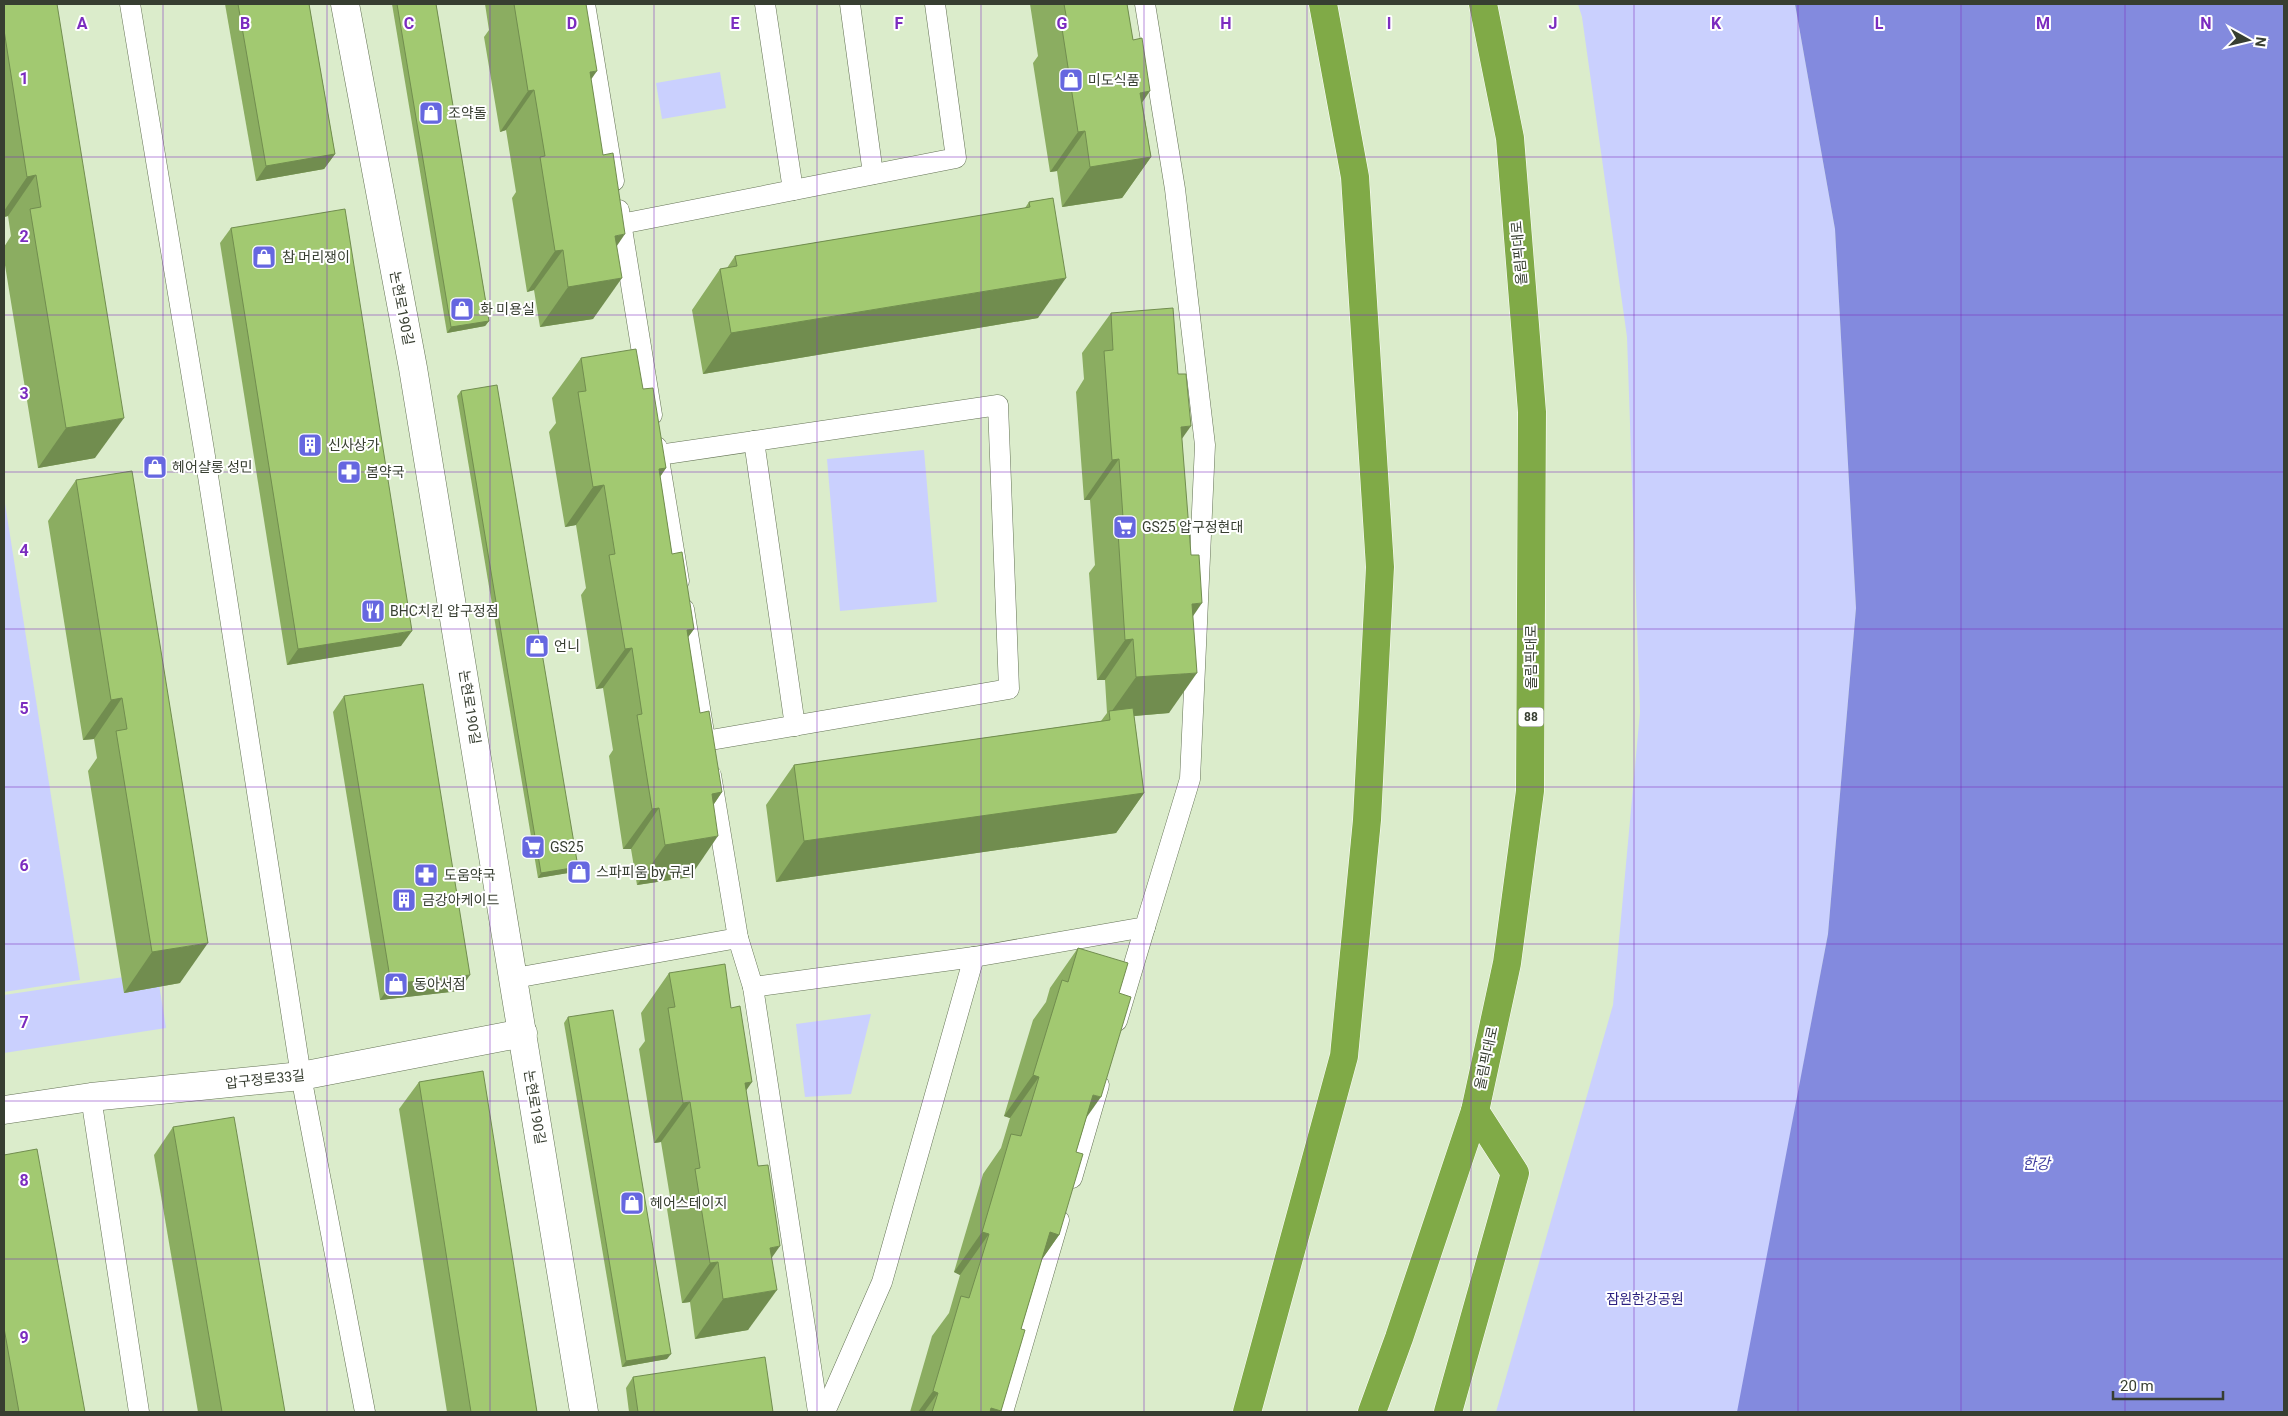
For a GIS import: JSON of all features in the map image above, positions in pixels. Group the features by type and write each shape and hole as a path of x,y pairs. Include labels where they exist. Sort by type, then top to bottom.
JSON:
{"highway":[{"path":"1247,1412 1344,1056 1367,820 1380,567 1355,177 1322,4"},
{"name":"올림픽대로","path":"1372,1412 1399,1338 1475,1111 1507,963 1530,791 1532,412 1510,138 1483,4"},
{"path":"1448,1412 1515,1173 1475,1111"}],"street":[{"name":"논현로190길","path":"345,4 413,368 515,978 584,1412"},
{"name":"압구정로33길","path":"4,1110 91,1097 301,1076 523,1033"}],"lane":[{"path":"130,4 204,450 301,1076 365,1412"},
{"path":"585,4 738,938 753,988 818,1412"},
{"path":"765,4 793,190"},
{"path":"850,4 873,174"},
{"path":"621,224 956,158 934,4"},
{"path":"1111,1041 1190,779 1205,445 1175,189 1145,4"},
{"path":"659,455 998,405 1009,689 705,741"},
{"path":"754,442 795,726"},
{"path":"753,988 974,957 1145,927"},
{"path":"515,978 738,938"},
{"path":"825,1412 882,1282 974,957"},
{"path":"1003,1412 1103,1070"},
{"path":"91,1097 139,1412"}],"green space":[{"name":"잠원한강공원","path":"1578,4 1795,4 1835,229 1856,608 1828,934 1738,1412 1496,1412 1613,1005 1640,712 1627,337 1582,17"},
{"path":"720,72 726,108 662,119 656,83"},
{"path":"924,450 937,602 840,611 827,459"},
{"path":"4,497 80,980 4,992"},
{"path":"157,972 166,1028 4,1053 4,995"},
{"path":"871,1014 851,1094 805,1097 796,1024"}],"water":[{"name":"한강","path":"1795,4 2284,4 2284,1412 1737,1412 1828,934 1856,608 1835,229"}],"building":[{"path":"4,4 57,4 124,418 66,428 30,209 41,207 36,175 27,177 4,30"},
{"path":"238,4 309,4 335,154 266,166"},
{"path":"397,4 436,4 489,321 451,327"},
{"path":"514,4 586,4 597,71 590,72 603,155 613,153 625,234 615,236 622,278 568,287 563,250 555,251 540,157 545,156 534,90 528,91"},
{"path":"1064,4 1127,4 1133,40 1142,38 1150,91 1140,93 1151,157 1090,167 1085,131 1078,132 1061,22 1067,21"},
{"path":"1053,198 1066,278 731,333 720,269 737,266 735,256 1030,207 1029,202"},
{"name":"신사상가","path":"345,209 412,631 298,649 231,228"},
{"path":"1173,308 1178,374 1186,374 1191,426 1181,427 1191,555 1199,555 1202,603 1192,604 1197,673 1136,677 1133,639 1125,640 1118,532 1124,532 1119,459 1112,460 1104,351 1113,350 1111,313"},
{"path":"636,349 643,389 653,388 666,468 659,469 672,554 682,552 694,629 687,630 700,713 709,711 722,792 712,794 718,836 665,845 659,808 652,809 637,715 642,714 632,648 625,649 609,555 615,554 604,485 593,487 578,392 586,391 581,358"},
{"path":"497,385 578,867 541,873 461,391"},
{"path":"132,471 208,943 152,952 116,731 127,729 122,698 111,700 76,480"},
{"name":"금강아케이드","path":"423,684 470,975 391,984 344,696"},
{"path":"1133,708 1144,793 804,841 794,765 1110,720 1109,711"},
{"path":"1078,948 1128,963 1119,993 1131,997 1101,1097 1093,1095 1076,1152 1083,1154 1059,1235 1050,1232 1021,1329 1025,1330 1001,1411 991,1408 990,1412 932,1412 938,1393 933,1391 961,1296 969,1298 989,1234 982,1232 1011,1134 1021,1136 1039,1077 1033,1075 1062,980 1068,982"},
{"path":"725,964 731,1008 740,1006 752,1082 745,1083 758,1166 768,1165 780,1246 770,1248 777,1290 723,1299 718,1262 710,1263 695,1169 700,1168 690,1102 683,1103 668,1008 675,1007 669,973"},
{"path":"613,1010 671,1354 626,1361 568,1017"},
{"path":"483,1071 537,1412 471,1412 419,1082"},
{"path":"234,1117 285,1412 222,1412 173,1127"},
{"path":"37,1149 85,1412 19,1412 4,1328 4,1155"},
{"path":"765,1357 773,1412 638,1412 633,1377"}],"place":[{"name":"미도식품","path":"1071,80"},
{"name":"조약돌","path":"431,113"},
{"name":"참 머리쟁이","path":"264,257"},
{"name":"화 미용실","path":"462,309"},
{"name":"신사상가","path":"310,445"},
{"name":"헤어샬롱 성민","path":"155,467"},
{"name":"봄약국","path":"349,472"},
{"name":"GS25 압구정현대","path":"1125,527"},
{"name":"BHC치킨 압구정점","path":"373,611"},
{"name":"언니","path":"537,646"},
{"name":"GS25","path":"533,847"},
{"name":"스파피움 by 규리","path":"579,872"},
{"name":"도움약국","path":"426,875"},
{"name":"금강아케이드","path":"404,900"},
{"name":"동아서점","path":"396,984"},
{"name":"헤어스테이지","path":"632,1203"}]}
